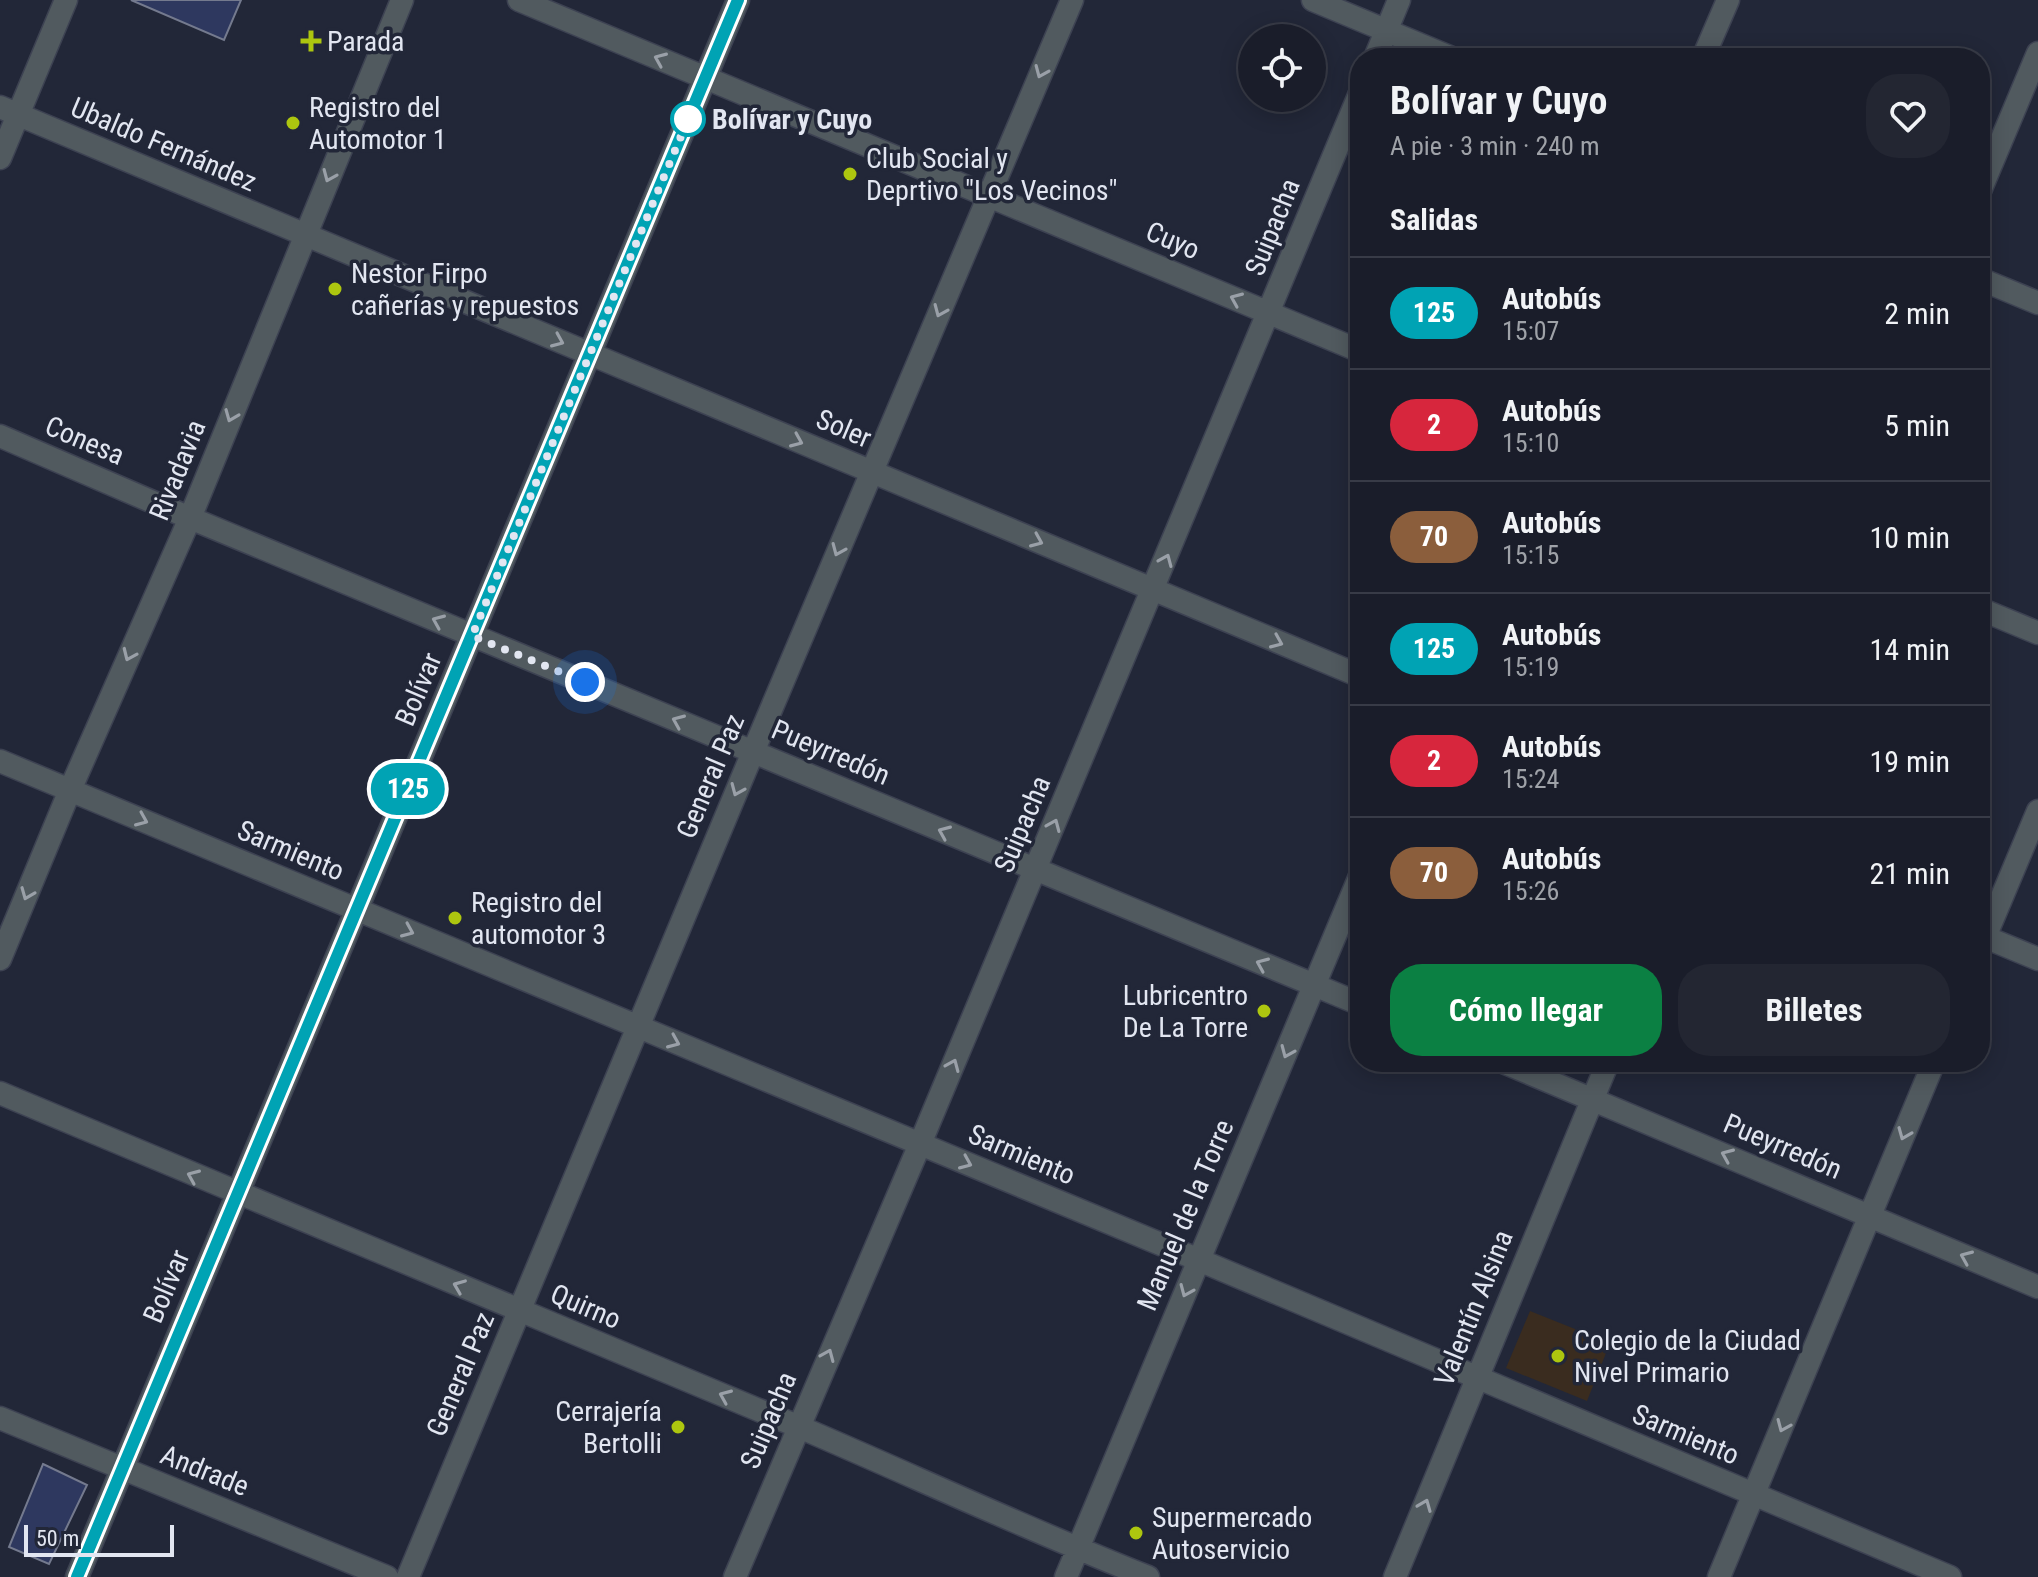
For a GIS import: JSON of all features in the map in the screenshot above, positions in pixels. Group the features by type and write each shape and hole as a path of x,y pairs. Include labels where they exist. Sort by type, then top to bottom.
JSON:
{"street":[{"path":"0,158 9,111 66,0"},
{"name":"Rivadavia","path":"0,959 70,790 190,518 402,0"},
{"name":"Cuyo","path":"519,0 1350,347"},
{"name":"Bolívar","path":"77,1577 738,0"},
{"name":"General Paz","path":"408,1577 1072,0"},
{"path":"1313,0 1428,48"},
{"path":"1379,48 1399,0"},
{"path":"1707,48 1728,0"},
{"path":"1990,167 2038,53"},
{"name":"Ubaldo Fernández","path":"9,111 305,235"},
{"name":"Suipacha","path":"735,1577 1350,117"},
{"name":"Soler","path":"305,235 1350,672"},
{"path":"1990,283 2038,303"},
{"name":"Conesa","path":"0,436 190,518"},
{"name":"Pueyrredón","path":"190,518 1350,1000"},
{"path":"1990,613 2038,633"},
{"name":"Sarmiento","path":"0,761 1199,1260 1950,1577"},
{"path":"1990,922 2038,811"},
{"name":"Manuel de la Torre","path":"1066,1577 1350,900"},
{"path":"1990,943 2038,959"},
{"name":"Pueyrredón","path":"1528,1072 2038,1287"},
{"name":"Valentín Alsina","path":"1395,1577 1604,1072"},
{"path":"1719,1577 1930,1072"},
{"name":"Quirno","path":"0,1093 797,1426 1148,1577"},
{"name":"Andrade","path":"0,1418 387,1577"}],"shaded area":[{"name":"Colegio de la Ciudad Nivel Primario","path":"1530,1311 1610,1343 1587,1401 1506,1368"}],"building":[{"path":"131,0 241,0 224,40"},
{"path":"43,1464 87,1485 49,1564 9,1547"}],"bus line":[{"name":"125","path":"77,1577 738,0"}],"place":[{"name":"Parada","path":"311,41"},
{"name":"Bolívar y Cuyo","path":"688,119"},
{"name":"Registro del Automotor 1","path":"293,123"},
{"name":"Club Social y Deprtivo \"Los Vecinos\"","path":"850,174"},
{"name":"Nestor Firpo cañerías y repuestos","path":"335,289"},
{"name":"Registro del automotor 3","path":"455,918"},
{"name":"Lubricentro De La Torre","path":"1264,1011"},
{"name":"Colegio de la Ciudad Nivel Primario","path":"1558,1356"},
{"name":"Cerrajería Bertolli","path":"678,1427"},
{"name":"Supermercado Autoservicio","path":"1136,1533"}],"route":[{"path":"585,682 472,636 694,105 688,119"}]}
